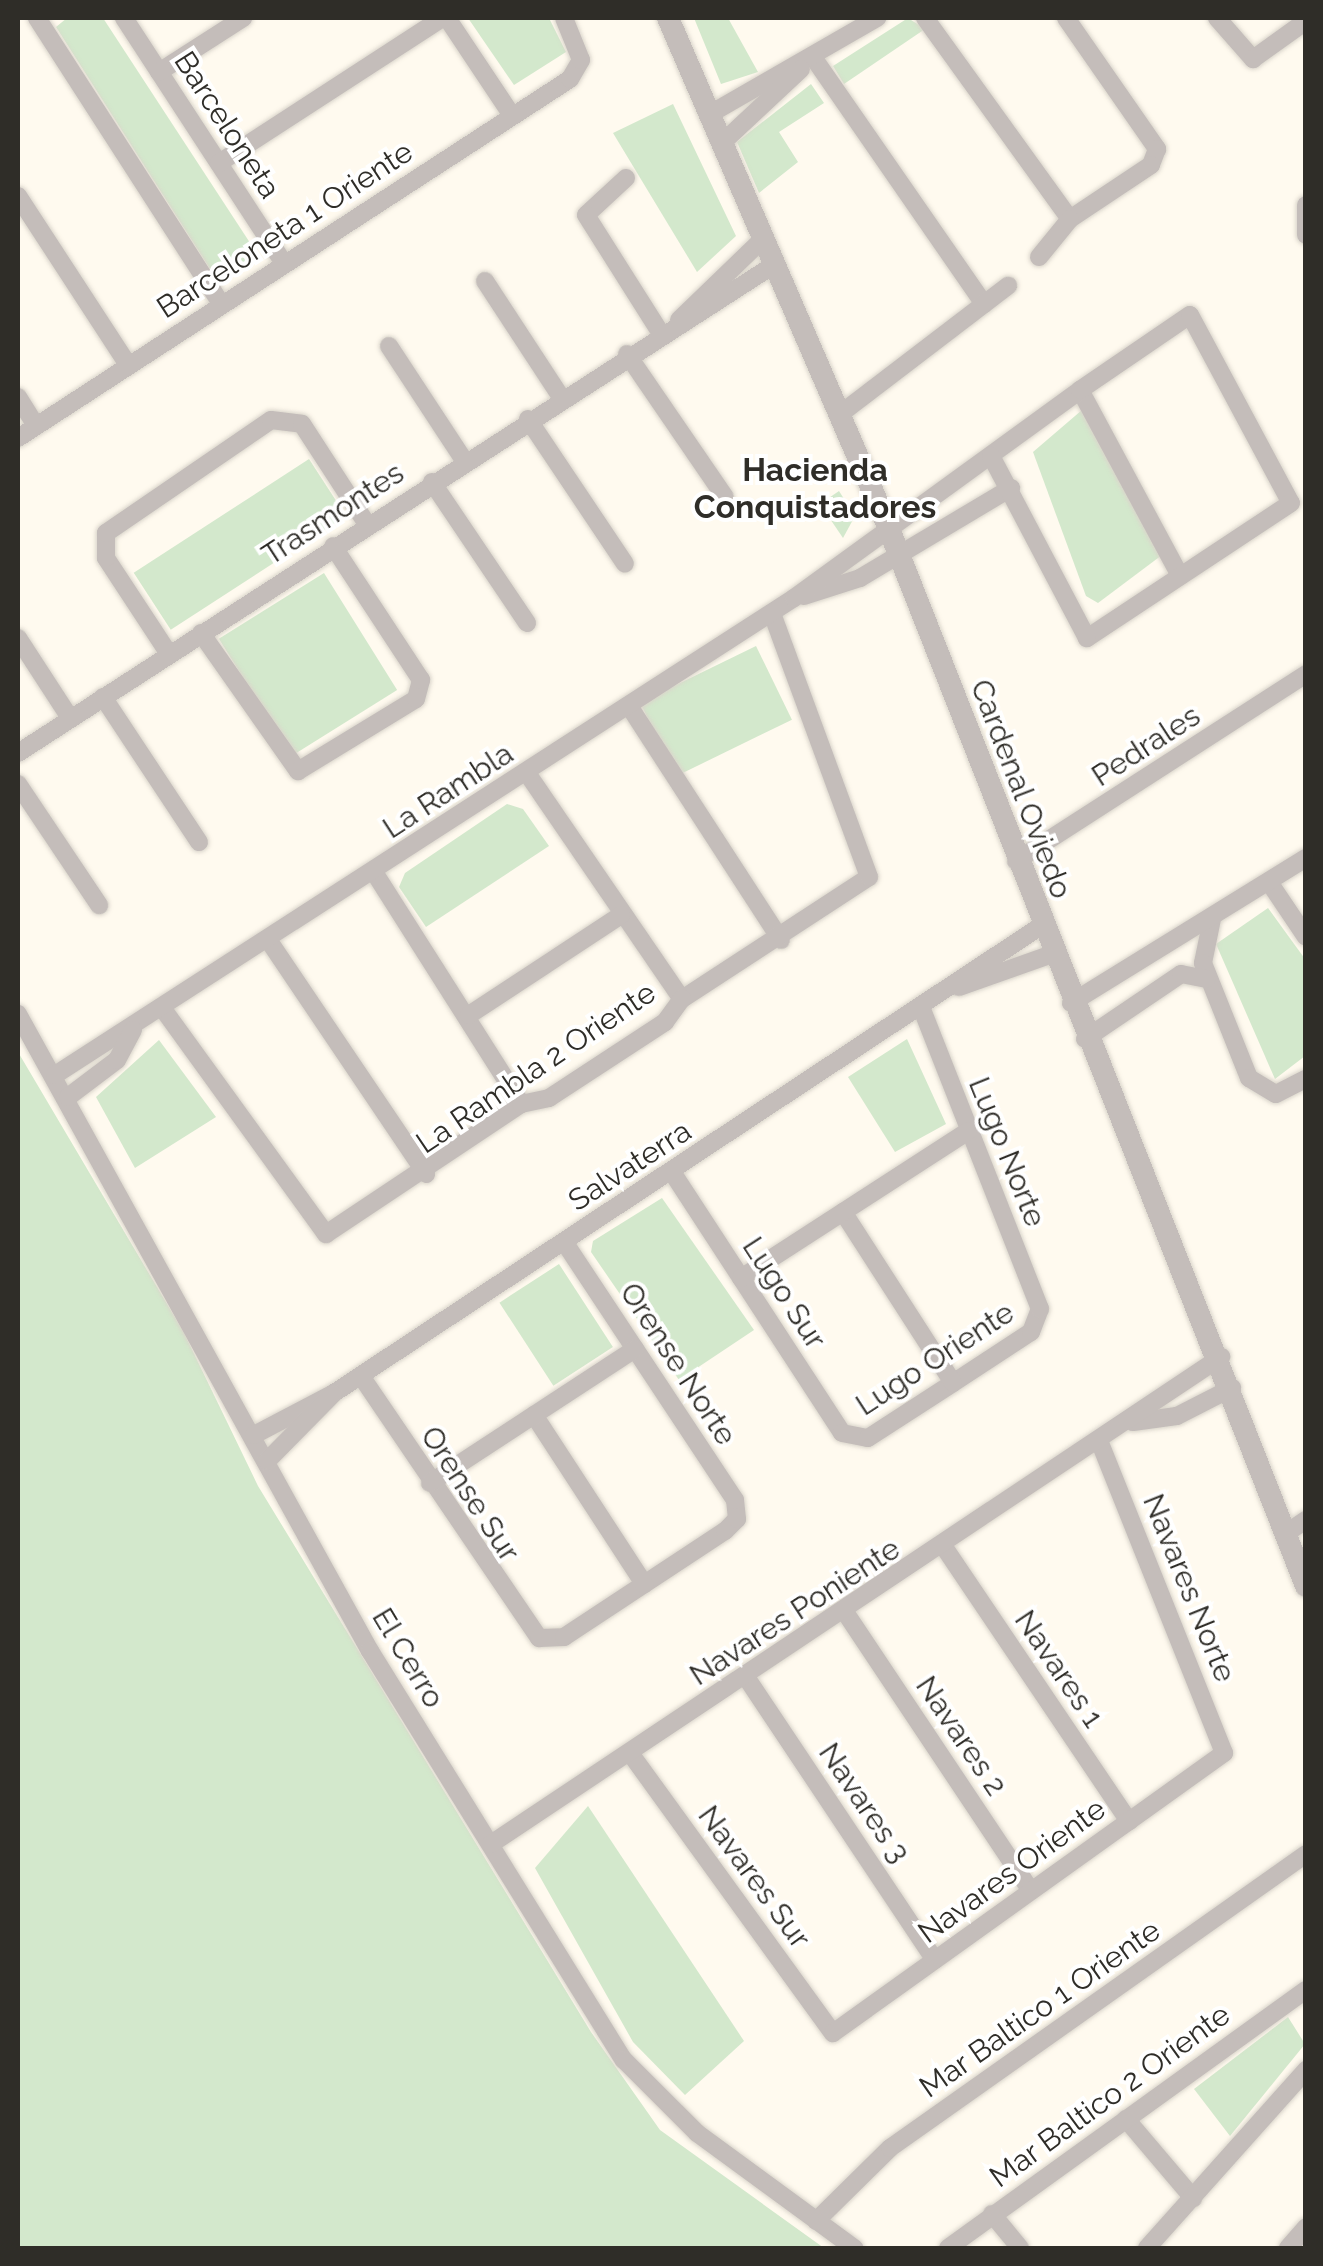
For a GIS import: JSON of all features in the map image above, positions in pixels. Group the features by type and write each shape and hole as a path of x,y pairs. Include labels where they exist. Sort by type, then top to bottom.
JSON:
{"street":[{"path":"18,24 27,18"},
{"path":"37,18 220,304"},
{"name":"Barceloneta","path":"124,18 284,263"},
{"path":"160,72 243,18"},
{"path":"219,163 445,18 510,114"},
{"name":"Barceloneta 1 Oriente","path":"18,438 580,67 564,18"},
{"name":"Cardenal Oviedo","path":"668,18 900,556 1084,1040 1221,1357 1295,1546 1306,1586"},
{"path":"710,114 808,64 877,18"},
{"path":"926,18 1070,219"},
{"path":"1039,256 1070,219 1157,156 1066,18"},
{"path":"1217,18 1254,59 1306,20"},
{"path":"722,143 808,64"},
{"path":"808,64 984,304"},
{"path":"626,178 586,215 660,332"},
{"path":"18,196 128,366"},
{"path":"1304,206 1306,235"},
{"name":"Trasmontes","path":"678,320 764,238"},
{"name":"Trasmontes","path":"18,753 678,320 775,264"},
{"path":"486,280 561,397"},
{"path":"840,415 1008,286"},
{"name":"La Rambla","path":"55,1075 132,1030 794,598 1080,390 1190,316 1292,503 1180,576"},
{"path":"390,346 464,460"},
{"path":"627,354 725,496"},
{"path":"992,456 1086,638 1180,576 1080,390"},
{"path":"18,398 36,426"},
{"path":"169,654 106,558 104,539 271,420 290,416 366,524"},
{"path":"528,418 625,564"},
{"path":"432,482 526,623"},
{"name":"La Rambla","path":"794,598 900,556 1010,488"},
{"path":"201,633 298,771 416,699 419,675 334,546"},
{"name":"La Rambla 2 Oriente","path":"164,1009 326,1234 426,1174 521,1104 550,1098 665,1022 682,998 781,940 869,878 772,612"},
{"path":"18,638 70,718"},
{"name":"Pedrales","path":"1016,862 1306,674"},
{"path":"103,697 199,842"},
{"path":"629,706 781,940"},
{"path":"527,772 621,915 682,998"},
{"path":"18,784 100,906"},
{"path":"1071,1003 1306,858"},
{"path":"374,872 469,1015 521,1104"},
{"path":"1270,882 1306,938"},
{"path":"469,1015 621,915"},
{"path":"1212,918 1202,942 1207,979 1250,1078 1269,1093 1306,1079"},
{"name":"Salvaterra","path":"254,1435 361,1376 959,987 1042,926"},
{"path":"269,940 426,1174"},
{"name":"Salvaterra","path":"959,987 1052,954"},
{"path":"1084,1040 1181,974 1207,979"},
{"name":"Lugo Norte","path":"922,1008 1040,1316"},
{"name":"El Cerro","path":"18,1014 68,1097 370,1651 624,2060 696,2134 854,2248"},
{"name":"La Rambla","path":"68,1097 117,1060 132,1030"},
{"path":"742,1278 968,1131"},
{"name":"Lugo Sur","path":"672,1172 854,1439"},
{"path":"843,1212 953,1383"},
{"name":"Orense Norte","path":"564,1242 735,1500 737,1518 644,1584"},
{"name":"Lugo Oriente","path":"854,1439 953,1383 1040,1316"},
{"path":"430,1483 635,1348"},
{"name":"Navares Poniente","path":"490,1844 1101,1445 1221,1357"},
{"name":"Orense Sur","path":"361,1376 430,1483 539,1638 564,1637 644,1584"},
{"name":"Navares Poniente","path":"1128,1424 1177,1416 1232,1388"},
{"name":"Salvaterra","path":"268,1461 334,1393"},
{"path":"534,1414 644,1584"},
{"name":"Navares Norte","path":"1101,1445 1224,1753"},
{"path":"1295,1546 1306,1520"},
{"name":"Navares 1","path":"944,1548 1129,1821"},
{"name":"Navares 2","path":"846,1612 1031,1892"},
{"name":"Navares 3","path":"746,1677 935,1960"},
{"name":"Navares Sur","path":"630,1753 833,2034"},
{"name":"Navares Oriente","path":"833,2034 1224,1753"},
{"name":"Mar Baltico 1 Oriente","path":"816,2220 890,2148 1306,1854"},
{"name":"Mar Baltico 2 Oriente","path":"948,2248 1304,1993"},
{"path":"1147,2248 1306,2070"},
{"path":"1126,2118 1193,2198"},
{"path":"992,2214 1020,2248"},
{"path":"1288,2248 1306,2228"}],"green space":[{"path":"67,18 103,18 256,252 252,261 219,283 56,27"},
{"path":"468,18 549,18 566,52 514,85"},
{"path":"694,18 728,18 758,72 721,84"},
{"path":"908,18 925,29 844,84 833,66"},
{"path":"811,84 824,103 779,132 798,162 759,193 737,142"},
{"path":"673,104 736,236 697,272 613,133"},
{"path":"1082,410 1162,555 1098,603 1086,596 1033,452"},
{"path":"309,459 346,516 171,630 134,573"},
{"path":"839,491 855,516 843,538 820,504"},
{"path":"324,573 397,690 292,756 219,639"},
{"path":"756,646 792,720 676,776 640,703"},
{"path":"507,804 523,809 549,846 426,927 399,887 405,873"},
{"path":"1268,908 1305,959 1305,1056 1275,1079 1216,944"},
{"path":"907,1039 946,1124 895,1152 848,1077"},
{"path":"159,1040 216,1117 135,1168 96,1097"},
{"path":"18,1052 183,1331 258,1486 591,2032 660,2130 824,2248 18,2248"},
{"path":"662,1198 754,1330 679,1380 591,1252 593,1241"},
{"path":"559,1264 613,1347 553,1386 499,1303"},
{"path":"588,1806 744,2041 685,2095 633,2042 535,1868"},
{"path":"1288,2017 1305,2044 1230,2136 1194,2089"}],"district":[{"name":"Hacienda Conquistadores","path":"815,490"}]}
